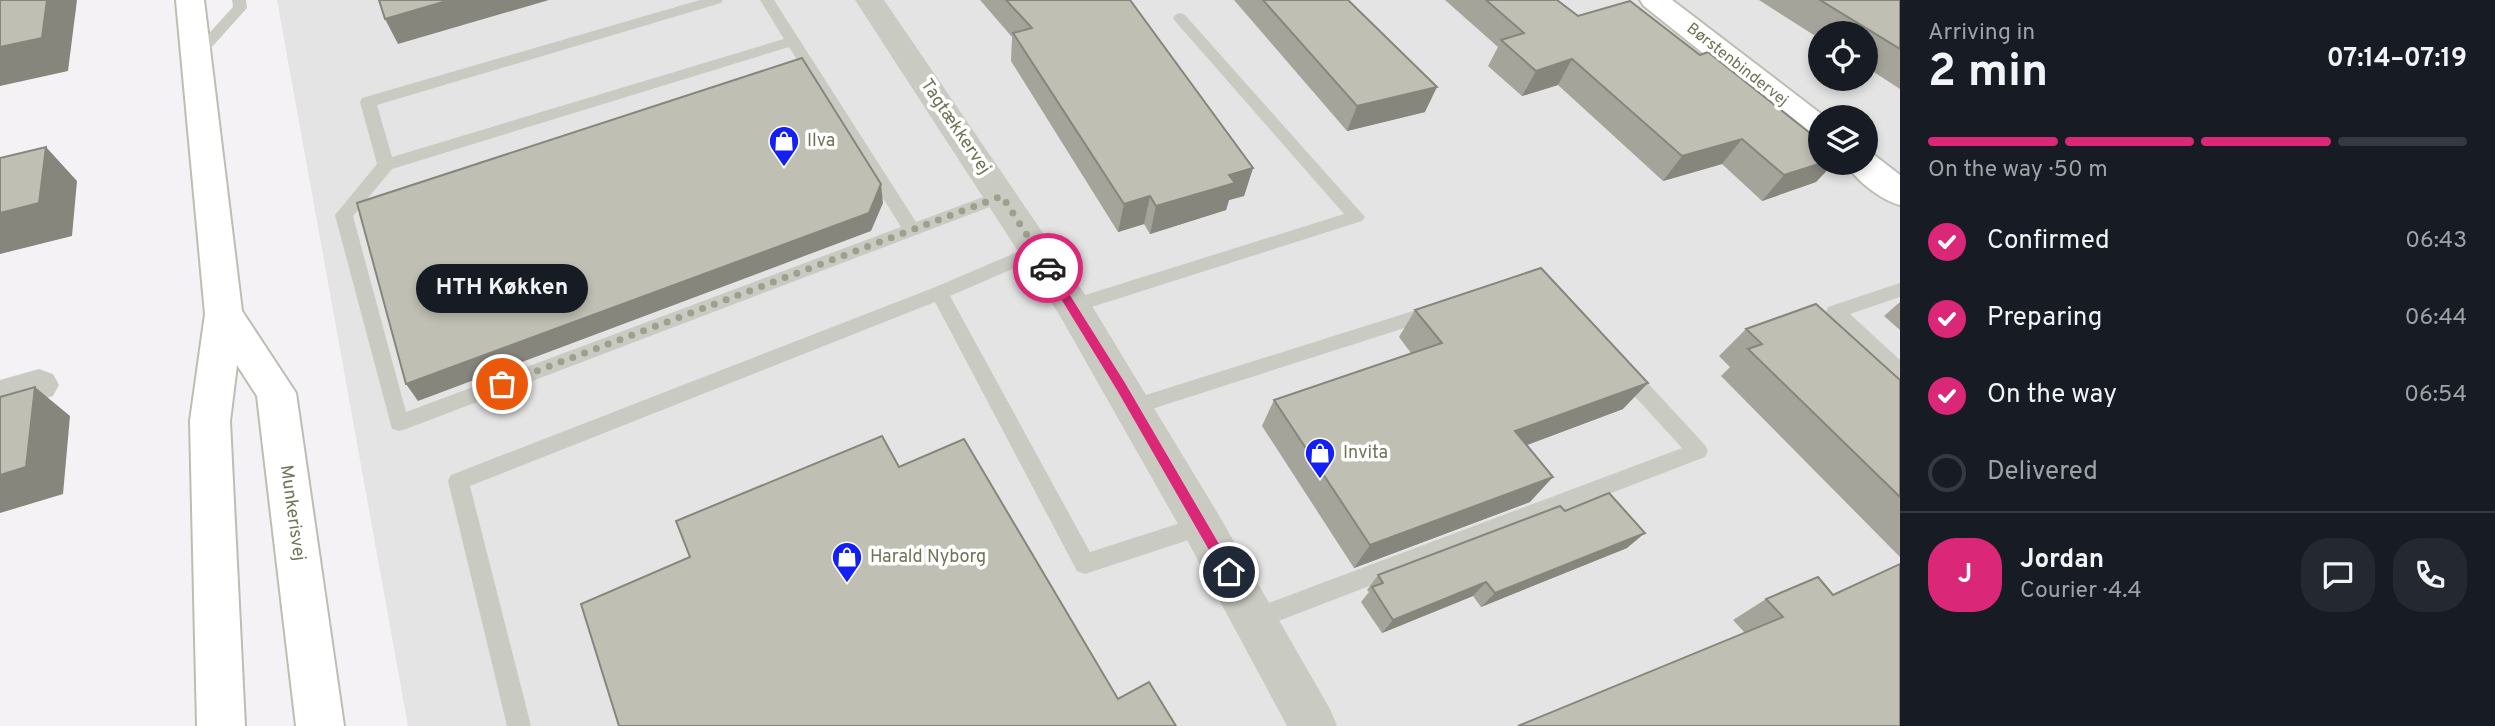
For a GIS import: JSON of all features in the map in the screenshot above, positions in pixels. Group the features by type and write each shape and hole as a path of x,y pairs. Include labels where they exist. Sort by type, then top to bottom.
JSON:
{"main road":[{"name":"Munkerisvej","path":"190,0 224,314 210,421 228,717"},
{"name":"Børstenbindervej","path":"1654,0 1808,121"},
{"path":"1877,175 1900,193"},
{"name":"Munkerisvej","path":"224,314 276,393 320,726"}],"street":[{"name":"Tagtækkervej","path":"869,0 1073,306 1202,526 1313,726"},
{"path":"0,396 39,385"}],"lane":[{"path":"197,55 240,8 239,0"},
{"path":"386,165 369,102 716,0"},
{"path":"767,0 912,230"},
{"path":"1073,306 1356,218 1180,18"},
{"path":"793,41 386,165 344,215 399,423 1002,196"},
{"path":"519,726 457,481 939,293 1036,251"},
{"path":"1900,290 1835,312 1900,372"},
{"path":"939,293 1085,564 1202,526"},
{"path":"1133,407 1446,307"},
{"path":"1255,619 1698,451 1613,359"}],"shaded area":[{"path":"277,0 1900,0 1900,726 408,726"}],"building":[{"path":"0,0 47,0 42,38 0,47"},
{"path":"379,0 450,0 385,19"},
{"path":"1006,0 1130,0 1253,168 1229,175 1235,183 1156,206 1150,196 1124,204 1013,33 1032,28"},
{"path":"1263,0 1348,0 1437,87 1357,106"},
{"path":"1486,0 1557,0 1578,16 1630,1 1700,55 1708,52 1808,131 1808,167 1784,175 1742,139 1682,156 1572,59 1536,71 1501,40 1524,33"},
{"path":"1820,0 1900,0 1900,49 1878,36 1878,21 1854,21"},
{"path":"802,58 881,184 869,213 406,384 357,203"},
{"path":"46,147 39,203 0,213 0,158"},
{"path":"1541,268 1648,383 1515,431 1553,477 1370,545 1274,400 1442,343 1415,310"},
{"path":"1816,304 1900,380 1900,497 1748,349 1762,344 1746,329"},
{"path":"35,387 26,467 0,475 0,397"},
{"name":"Harald Nyborg","path":"882,436 899,467 964,439 1118,699 1149,682 1176,726 619,726 581,604 690,557 676,521"},
{"path":"1609,493 1645,533 1495,593 1486,582 1393,620 1372,587 1383,583 1378,575 1560,506 1565,511"},
{"path":"1900,564 1900,726 1518,726 1783,617 1766,599 1818,577 1833,595"}],"way so far":[{"path":"502,384 1002,196 1048,268"}],"place":[{"name":"Ilva","path":"784,168"},
{"name":"HTH Køkken","path":"502,384"},
{"name":"Invita","path":"1320,480"},
{"name":"Harald Nyborg","path":"847,584"}],"route":[{"path":"1048,268 1229,572"}]}
